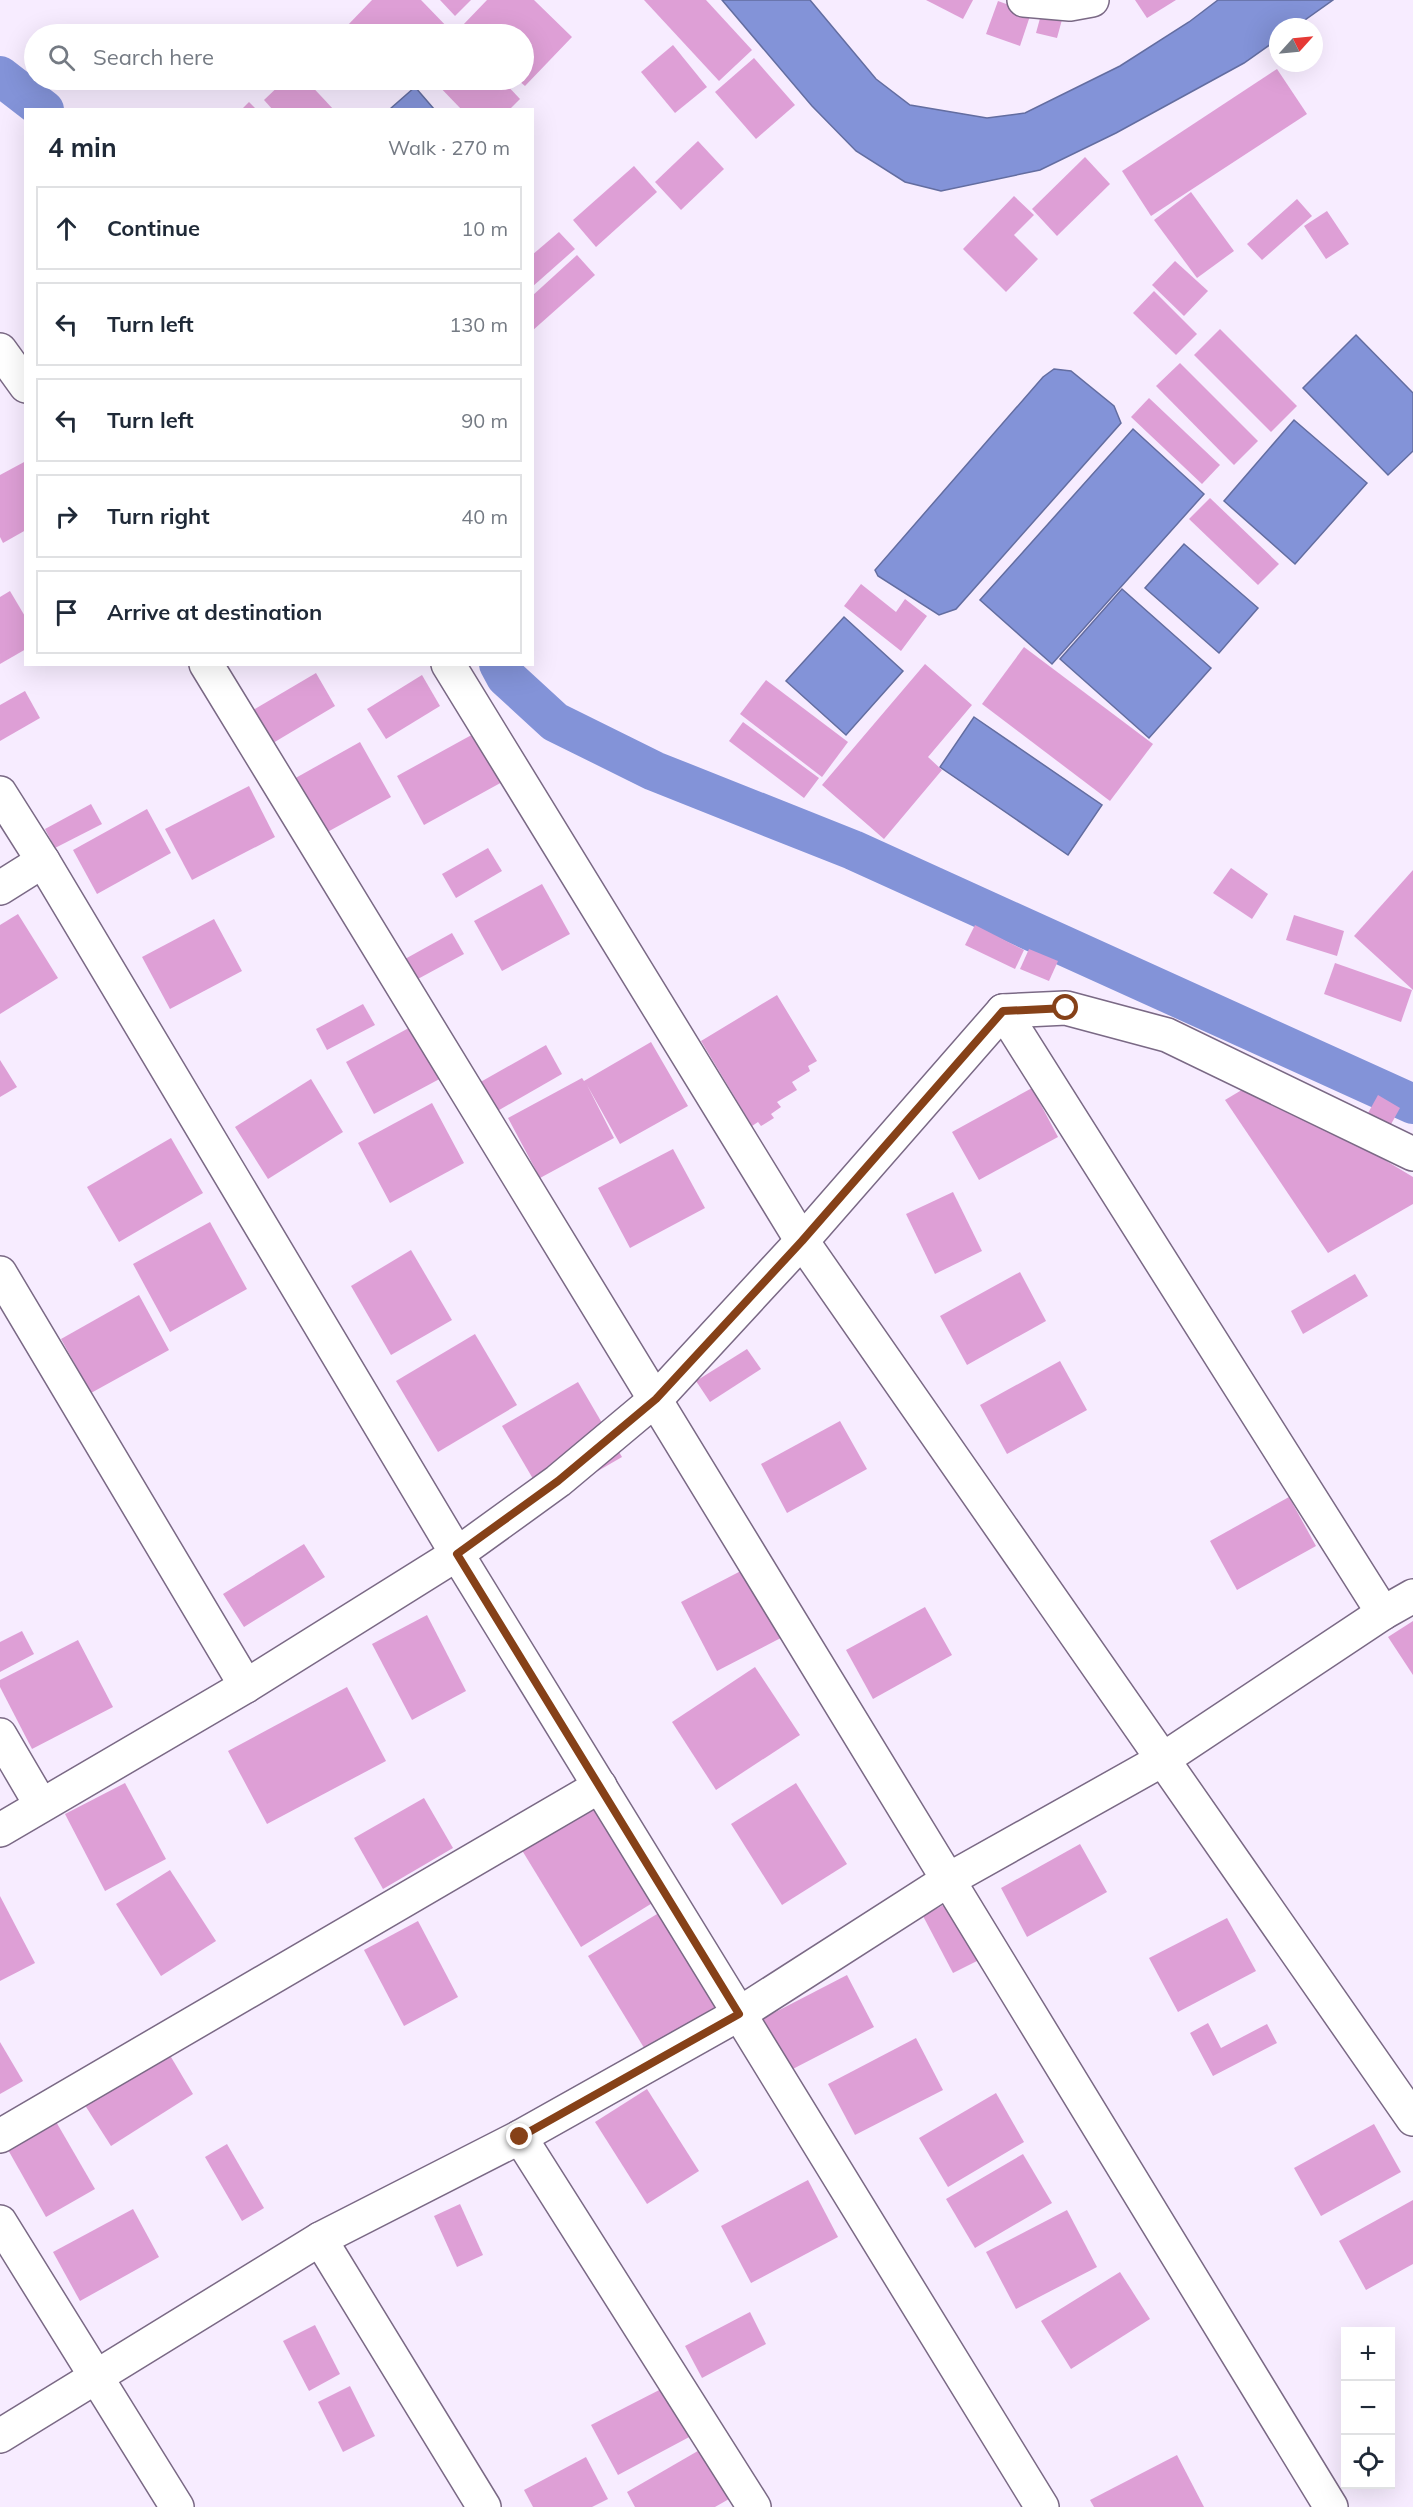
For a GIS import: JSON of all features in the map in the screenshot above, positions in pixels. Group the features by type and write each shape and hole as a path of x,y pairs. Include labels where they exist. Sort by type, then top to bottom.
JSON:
{"street":[{"path":"1024,0 1070,4 1092,0"},
{"path":"0,350 24,383"},
{"path":"207,666 1331,2507"},
{"path":"448,666 802,1241 1413,2119"},
{"path":"0,793 43,861 457,1554 1042,2507"},
{"path":"0,888 43,861"},
{"path":"0,1830 246,1686 457,1554 558,1481 656,1399 802,1241 1003,1011 1066,1008 1167,1035 1413,1154"},
{"path":"1003,1011 1383,1613"},
{"path":"0,1273 246,1686"},
{"path":"0,2436 320,2239 520,2137 739,2014 948,1880 1162,1760 1383,1613 1413,1596"},
{"path":"0,1735 41,1805"},
{"path":"0,2136 600,1786"},
{"path":"520,2137 754,2507"},
{"path":"0,2222 177,2507"},
{"path":"320,2239 484,2507"}],"water":[{"path":"722,0 810,0 876,79 910,105 987,118 1025,113 1120,66 1189,22 1218,0 1333,0 1308,18 1269,18 1269,45 1244,63 1116,133 1040,170 941,191 905,182 856,151 812,106"},
{"path":"412,90 418,90 433,108 391,108"},
{"path":"1356,335 1413,393 1413,451 1388,475 1303,388"},
{"path":"1054,369 1071,371 1114,406 1121,423 956,609 939,615 878,576 875,570 1043,377"},
{"path":"1294,420 1367,483 1295,564 1224,501"},
{"path":"1133,429 1204,494 1052,664 980,600"},
{"path":"1184,544 1258,608 1219,653 1145,588"},
{"path":"1122,589 1211,668 1149,738 1060,659"},
{"path":"844,617 903,671 846,735 786,681"},
{"path":"974,717 1102,805 1068,855 940,767"}],"building":[{"path":"372,0 421,0 444,24 349,24"},
{"path":"440,0 471,0 455,16"},
{"path":"487,0 534,0 572,37 534,77 534,24 464,24"},
{"path":"644,0 706,0 752,50 719,81"},
{"path":"926,0 973,0 963,19"},
{"path":"1135,0 1176,0 1147,18"},
{"path":"998,1 1031,13 1020,46 986,34"},
{"path":"1042,11 1063,16 1057,38 1036,33"},
{"path":"673,45 707,87 675,113 641,72"},
{"path":"754,58 795,105 756,139 715,92"},
{"path":"1272,72 1279,72 1307,114 1151,216 1122,171"},
{"path":"274,90 315,90 332,108 271,108 264,100"},
{"path":"443,90 511,90 520,99 511,108 460,108"},
{"path":"249,102 255,108 243,108"},
{"path":"698,141 724,169 681,210 655,182"},
{"path":"1085,157 1110,184 1057,236 1032,209"},
{"path":"634,166 657,192 596,247 573,220"},
{"path":"1191,192 1234,251 1197,278 1154,220"},
{"path":"1014,196 1034,215 1014,235 1038,259 1006,292 963,249"},
{"path":"1297,199 1312,216 1262,260 1247,244"},
{"path":"1327,211 1349,244 1326,259 1304,226"},
{"path":"559,232 575,249 534,285 534,253"},
{"path":"577,255 595,275 534,329 534,294"},
{"path":"1175,261 1208,291 1184,316 1152,285"},
{"path":"1154,291 1197,334 1176,355 1133,313"},
{"path":"1220,329 1297,406 1271,432 1194,355"},
{"path":"1180,363 1258,441 1234,465 1156,386"},
{"path":"1149,398 1220,465 1202,484 1131,417"},
{"path":"24,462 24,531 3,543 0,537 0,475"},
{"path":"1210,498 1279,564 1258,585 1189,519"},
{"path":"861,584 896,612 905,599 927,616 901,651 844,606"},
{"path":"10,591 24,615 24,650 0,664 0,597"},
{"path":"1024,647 1153,744 1110,801 982,704"},
{"path":"925,664 972,705 928,757 942,770 884,839 822,785"},
{"path":"316,673 335,706 268,746 248,713"},
{"path":"422,675 440,706 386,739 367,709"},
{"path":"766,680 848,742 822,777 740,714"},
{"path":"25,691 40,718 0,741 0,705"},
{"path":"743,722 819,778 804,798 729,741"},
{"path":"477,732 504,781 424,825 397,776"},
{"path":"360,742 391,797 322,835 292,780"},
{"path":"249,786 275,837 192,880 165,829"},
{"path":"91,804 102,824 55,848 45,829"},
{"path":"147,809 171,853 97,894 73,850"},
{"path":"488,848 502,871 456,898 442,874"},
{"path":"1231,868 1268,894 1252,919 1213,893"},
{"path":"1413,870 1413,990 1354,936"},
{"path":"542,884 570,934 502,971 474,921"},
{"path":"18,914 58,978 0,1014 0,925"},
{"path":"1294,915 1344,931 1337,956 1286,940"},
{"path":"214,919 242,971 170,1009 142,957"},
{"path":"975,925 1024,950 1015,969 965,945"},
{"path":"452,933 464,954 416,980 405,959"},
{"path":"1029,949 1058,961 1049,981 1020,969"},
{"path":"1335,963 1412,990 1401,1022 1324,994"},
{"path":"777,995 817,1061 808,1066 810,1071 792,1082 797,1090 777,1102 781,1107 771,1114 774,1118 761,1126 758,1122 752,1126 701,1041"},
{"path":"363,1004 375,1025 327,1050 316,1029"},
{"path":"418,1023 447,1075 374,1114 346,1062"},
{"path":"651,1042 688,1106 620,1144 587,1085 614,1138 540,1178 508,1118 582,1078 584,1081"},
{"path":"546,1045 562,1074 494,1113 477,1084"},
{"path":"0,1060 17,1087 0,1097"},
{"path":"311,1079 343,1132 268,1179 235,1127"},
{"path":"1255,1082 1413,1177 1413,1204 1328,1253 1225,1100"},
{"path":"1032,1088 1058,1137 979,1180 952,1132"},
{"path":"1378,1095 1400,1108 1384,1137 1362,1124"},
{"path":"432,1103 464,1163 390,1203 358,1143"},
{"path":"171,1138 203,1193 119,1242 87,1187"},
{"path":"673,1149 705,1208 630,1248 598,1188"},
{"path":"953,1192 982,1251 935,1274 906,1214"},
{"path":"210,1222 247,1289 170,1332 133,1264"},
{"path":"411,1250 452,1320 391,1355 351,1286"},
{"path":"1020,1272 1046,1321 967,1365 940,1316"},
{"path":"1355,1274 1368,1296 1303,1334 1291,1311"},
{"path":"139,1295 169,1350 91,1393 61,1339"},
{"path":"475,1334 517,1405 438,1452 396,1381"},
{"path":"747,1349 761,1369 710,1402 696,1381"},
{"path":"1060,1361 1087,1410 1007,1454 980,1405"},
{"path":"578,1382 622,1457 546,1501 502,1426"},
{"path":"840,1421 867,1469 787,1513 761,1464"},
{"path":"1289,1497 1316,1546 1237,1590 1210,1541"},
{"path":"304,1544 325,1577 244,1627 223,1594"},
{"path":"762,1560 798,1629 717,1671 681,1602"},
{"path":"925,1607 952,1655 873,1699 846,1650"},
{"path":"427,1615 466,1691 412,1720 372,1644"},
{"path":"1413,1621 1413,1675 1388,1637"},
{"path":"22,1631 34,1654 0,1672 0,1642"},
{"path":"78,1640 113,1707 32,1749 0,1687 0,1680"},
{"path":"755,1667 800,1735 716,1790 672,1722"},
{"path":"347,1687 386,1761 267,1824 228,1751"},
{"path":"125,1783 166,1859 105,1891 65,1814"},
{"path":"796,1783 847,1864 782,1905 731,1824"},
{"path":"424,1798 453,1848 383,1889 354,1838"},
{"path":"593,1803 654,1902 581,1947 520,1847"},
{"path":"1080,1844 1107,1892 1027,1937 1001,1888"},
{"path":"170,1870 216,1941 161,1976 116,1904"},
{"path":"0,1896 35,1963 0,1981"},
{"path":"949,1902 979,1960 953,1973 923,1916"},
{"path":"662,1911 723,2011 649,2056 588,1956"},
{"path":"1227,1918 1256,1971 1178,2012 1149,1958"},
{"path":"418,1921 458,1997 404,2026 364,1950"},
{"path":"847,1975 874,2027 787,2072 760,2020"},
{"path":"1208,2023 1221,2048 1267,2024 1277,2043 1213,2076 1190,2033"},
{"path":"916,2038 943,2090 855,2135 828,2084"},
{"path":"0,2042 23,2081 0,2094"},
{"path":"165,2047 193,2094 111,2146 81,2099"},
{"path":"647,2089 699,2171 647,2204 595,2122"},
{"path":"996,2093 1024,2142 948,2187 919,2138"},
{"path":"51,2113 95,2189 46,2217 3,2141"},
{"path":"1374,2124 1401,2172 1321,2216 1294,2168"},
{"path":"227,2144 264,2208 242,2221 205,2157"},
{"path":"1023,2154 1052,2203 975,2248 946,2199"},
{"path":"808,2180 838,2237 751,2283 721,2226"},
{"path":"1413,2200 1413,2264 1366,2290 1339,2241"},
{"path":"460,2204 483,2255 457,2267 434,2216"},
{"path":"133,2209 159,2257 80,2301 53,2252"},
{"path":"1067,2210 1097,2267 1016,2309 986,2252"},
{"path":"1120,2272 1150,2319 1071,2369 1041,2321"},
{"path":"750,2312 766,2344 702,2378 685,2346"},
{"path":"315,2325 340,2374 309,2391 283,2341"},
{"path":"350,2386 375,2436 343,2452 318,2402"},
{"path":"667,2386 693,2435 618,2475 591,2425"},
{"path":"722,2437 750,2487 715,2507 635,2507 627,2492"},
{"path":"1177,2455 1204,2507 1094,2507 1090,2500"},
{"path":"586,2457 608,2499 592,2507 533,2507 524,2490"}],"waterway":[{"path":"0,76 41,108"},
{"path":"500,666 506,677 555,722 654,771 853,850 1413,1104"}],"route":[{"path":"520,2137 739,2014 457,1554 558,1481 656,1399 802,1241 1003,1011 1066,1008"}]}
